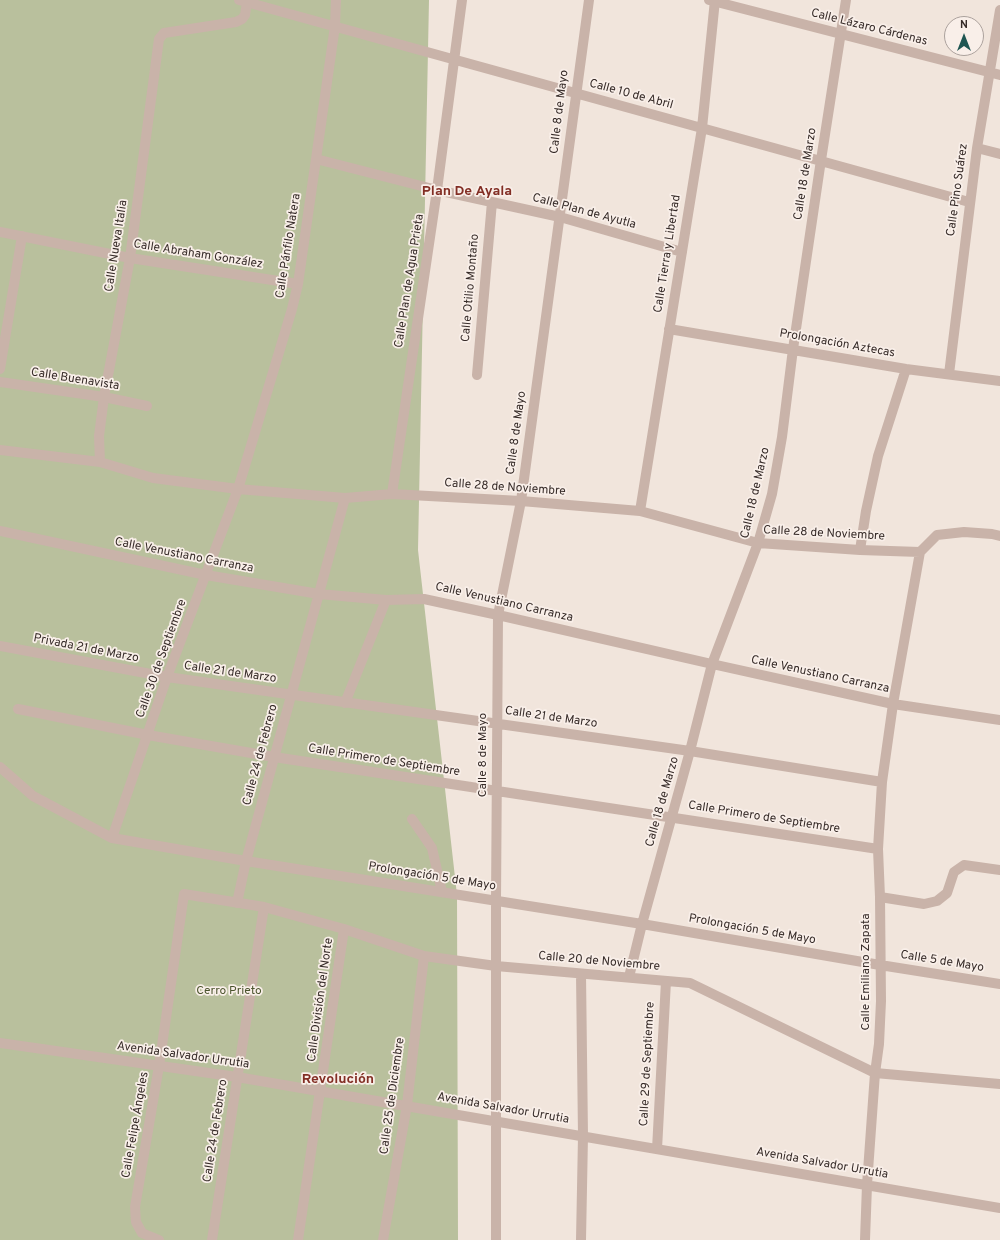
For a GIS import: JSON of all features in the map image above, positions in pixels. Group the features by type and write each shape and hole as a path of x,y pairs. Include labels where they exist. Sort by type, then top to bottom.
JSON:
{"street":[{"name":"Calle Pánfilo Natera","path":"238,490 298,284 335,26 336,0"},
{"name":"Calle Plan de Agua Prieta","path":"392,494 437,190 462,0"},
{"name":"Calle 8 de Mayo","path":"496,1240 498,614 521,502 588,0"},
{"name":"Calle 18 de Marzo","path":"629,977 712,664 758,543 772,494 782,437 793,349 846,0"},
{"name":"Calle 10 de Abril","path":"243,1 970,202"},
{"name":"Calle Nueva Italia","path":"100,462 99,436 104,397 130,258 159,39 164,32 236,22 242,19 245,15 243,1"},
{"name":"Calle Lázaro Cárdenas","path":"712,1 1000,75"},
{"name":"Calle Tierra y Libertad","path":"640,512 702,128 712,1"},
{"name":"Calle Pino Suárez","path":"949,374 977,148 1000,10"},
{"path":"977,148 1000,154"},
{"name":"Calle Plan de Ayutla","path":"316,159 437,190 560,217 682,252"},
{"name":"Calle Otilio Montaño","path":"477,375 492,202"},
{"name":"Calle Abraham González","path":"0,232 130,258 298,284"},
{"path":"0,368 22,236"},
{"name":"Prolongación Aztecas","path":"669,328 906,369 1000,381"},
{"path":"860,550 866,511 878,456 906,369"},
{"name":"Calle Buenavista","path":"0,382 104,397 146,406"},
{"name":"Calle 28 de Noviembre","path":"0,450 100,462 153,478 238,490 345,498 392,494 521,502 640,512 758,543 860,550 920,552"},
{"name":"Calle 30 de Septiembre","path":"112,838 167,677 238,490"},
{"name":"Calle 24 de Febrero","path":"237,902 246,861 345,498"},
{"name":"Calle Venustiano Carranza","path":"0,531 206,575 319,594 386,600 424,599 498,614 712,664 894,704 1000,720"},
{"path":"920,552 937,535 964,532 1000,536"},
{"name":"Calle Emiliano Zapata","path":"865,1240 867,1185 875,1073 879,1044 881,1001 878,849 882,782 920,552"},
{"path":"345,703 386,600"},
{"name":"Privada 21 de Marzo","path":"0,646 167,677"},
{"name":"Calle 21 de Marzo","path":"167,677 690,751 882,782"},
{"name":"Calle Primero de Septiembre","path":"18,709 148,735 274,757 878,849"},
{"name":"Prolongación 5 de Mayo","path":"0,767 33,796 112,838 246,861 642,924 880,965"},
{"path":"412,819 432,848 442,892"},
{"path":"880,897 924,904 937,901 947,893 954,872 964,865 1000,870"},
{"name":"Calle 20 de Noviembre","path":"184,894 264,907 344,929 424,956 496,966 690,983 875,1073 1000,1084"},
{"name":"Calle Felipe Ángeles","path":"140,1236 136,1222 135,1207 159,1066 184,894"},
{"name":"Calle 24 de Febrero","path":"212,1240 264,907"},
{"name":"Calle División del Norte","path":"298,1240 344,929"},
{"name":"Calle 25 de Diciembre","path":"383,1240 407,1105 424,956"},
{"name":"Calle 5 de Mayo","path":"880,965 1000,984"},
{"path":"581,974 583,1136 581,1240"},
{"name":"Calle 29 de Septiembre","path":"657,1149 666,981"},
{"name":"Avenida Salvador Urrutia","path":"0,1042 237,1077 407,1105 497,1122 1000,1208"},
{"path":"140,1236 159,1240"}],"green space":[{"name":"Cerro Prieto","path":"0,0 429,0 418,550 457,895 458,1240 0,1240"}],"district":[{"name":"Plan De Ayala","path":"467,192"},
{"name":"Revolución","path":"338,1080"}]}
